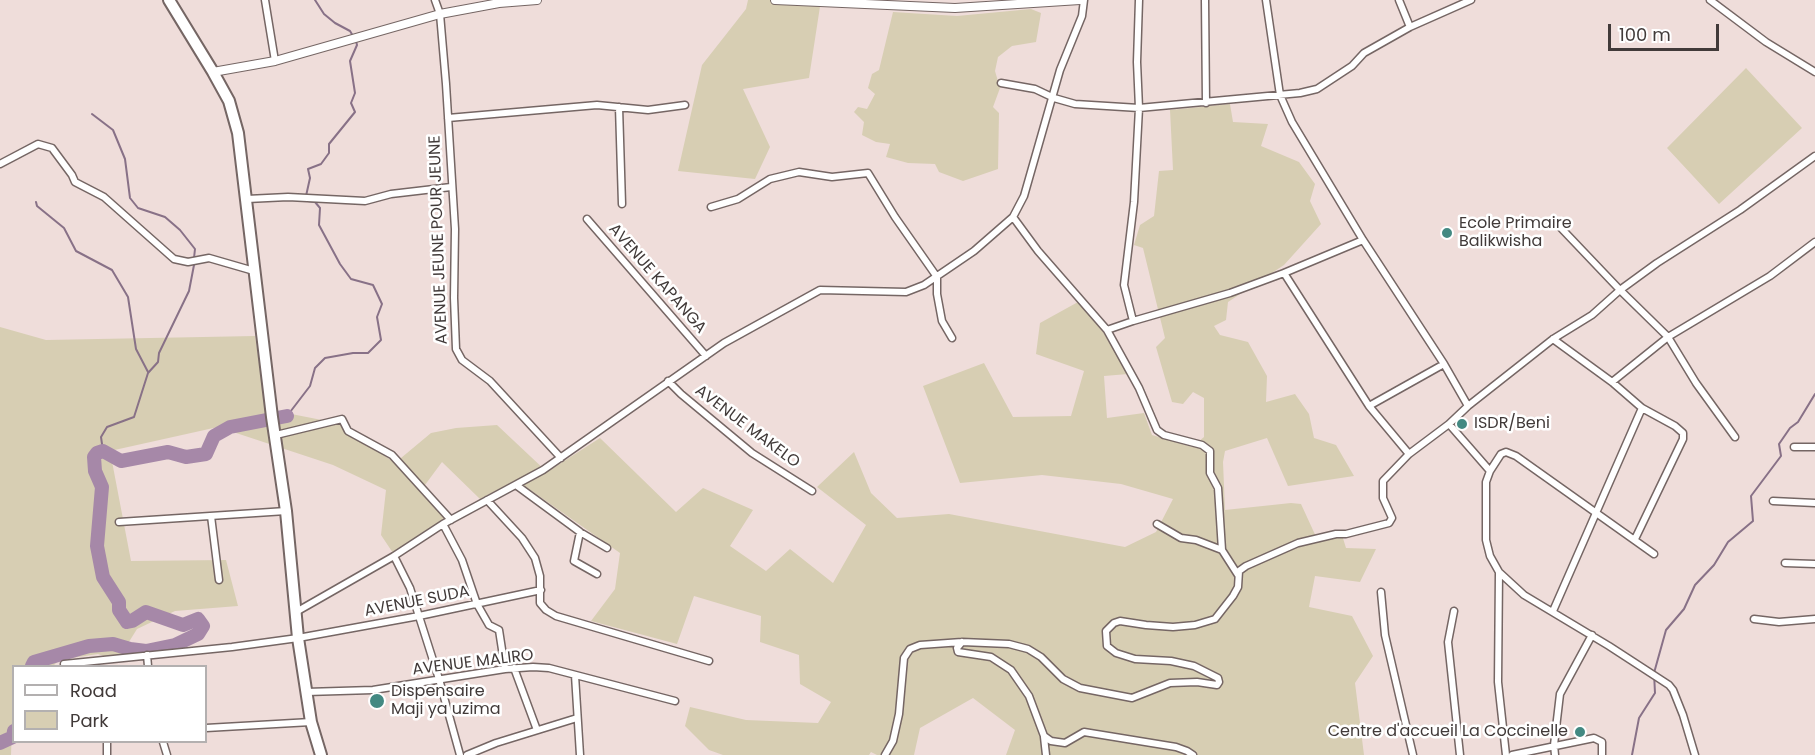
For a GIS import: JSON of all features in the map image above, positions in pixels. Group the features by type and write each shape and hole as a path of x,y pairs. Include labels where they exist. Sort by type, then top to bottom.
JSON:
{"highway":[{"path":"169,0 229,101 238,133 286,511 298,638 306,692 321,755"}],"street":[{"path":"265,0 275,62"},
{"name":"AVENUE JEUNE POUR JEUNE","path":"435,0 440,14 455,229 456,349 462,360 490,381 561,458"},
{"path":"213,72 275,62 440,14 499,2 537,0"},
{"path":"296,612 394,556 443,524 561,458 724,343 820,290 906,292 937,277 974,251 1013,217 1024,196 1042,127 1054,98 1060,70 1082,16 1082,0 986,4 955,8 887,2 775,0"},
{"path":"1133,321 1128,309 1124,285 1134,202 1139,108 1137,62 1139,0"},
{"path":"1205,0 1206,103"},
{"path":"1266,0 1280,95 1292,122 1468,406"},
{"path":"1399,0 1410,27"},
{"path":"1001,83 1035,89 1075,104 1139,108 1206,103 1317,89 1352,66 1364,53 1410,27 1471,0"},
{"path":"1710,0 1766,42 1815,72"},
{"path":"448,118 597,105 648,110 685,105"},
{"path":"619,107 622,204"},
{"path":"0,164 38,144 52,148 75,182 104,197 174,259 188,262 209,258 255,271"},
{"path":"885,755 893,741 899,714 903,658 910,649 920,645 962,642 1009,644 1028,649 1041,657 1063,680 1080,688 1131,698 1170,683 1197,682 1217,685 1218,678 1194,666 1172,661 1134,659 1116,653 1107,646 1106,631 1120,621 1146,626 1173,627 1195,625 1215,619 1233,596 1238,587 1239,571 1246,566 1298,543 1389,523 1392,518 1383,498 1383,481 1409,454 1553,339 1592,315 1620,290 1657,263 1740,210 1815,156"},
{"path":"711,207 738,199 770,179 799,172 832,177 868,173 895,217 937,277 942,321 952,338"},
{"path":"247,199 288,197 366,201 392,194 452,187"},
{"path":"1013,217 1038,251 1107,330 1139,388 1157,430 1164,435 1202,445 1210,451 1210,473 1218,488 1222,550 1238,575"},
{"name":"AVENUE KAPANGA","path":"587,219 706,356"},
{"path":"1561,228 1668,337 1735,437"},
{"path":"1107,330 1230,292 1284,273 1364,240"},
{"path":"1612,382 1668,337 1770,276 1815,242"},
{"path":"1284,273 1369,406 1409,454"},
{"path":"1553,339 1612,382 1642,408 1675,426 1683,433 1683,439 1635,539"},
{"path":"1369,406 1444,364"},
{"name":"AVENUE MAKELO","path":"668,381 752,453 812,492"},
{"path":"1553,611 1642,408"},
{"path":"274,426 342,419 348,431 392,454 451,520"},
{"path":"1449,424 1490,471"},
{"path":"1794,447 1815,447"},
{"path":"1654,554 1516,456 1506,452 1497,459 1490,471 1486,482 1486,540 1490,556 1499,572 1524,595 1592,635 1673,690 1695,755"},
{"path":"516,485 580,532 607,548"},
{"path":"488,500 528,546 538,567 540,603 556,616 709,661"},
{"path":"1773,501 1815,503"},
{"path":"119,522 286,511"},
{"path":"211,516 219,580"},
{"path":"443,524 462,560 477,604 489,625 499,630 505,669"},
{"path":"1157,524 1181,538 1196,540 1222,550"},
{"path":"580,532 574,561 597,574"},
{"path":"394,556 410,588 460,755"},
{"path":"1785,563 1815,564"},
{"path":"1499,572 1498,682 1506,755"},
{"name":"AVENUE SUDA","path":"64,664 298,638 419,616 541,590"},
{"path":"1381,592 1385,635 1413,755"},
{"path":"1454,611 1448,642 1460,755"},
{"path":"1754,619 1779,622 1815,619"},
{"path":"1555,755 1554,745 1560,694 1592,635"},
{"path":"962,642 957,648 958,652 991,657 1011,670 1029,696 1044,736 1046,755"},
{"path":"147,655 148,665"},
{"path":"514,668 537,730"},
{"name":"AVENUE MALIRO","path":"306,692 373,690 505,669 549,668 675,701"},
{"path":"575,675 580,755"},
{"path":"467,755 496,742 577,718"},
{"path":"207,728 312,722"},
{"path":"1044,736 1051,741 1065,743 1084,732 1105,734 1176,747 1193,755"},
{"path":"1512,755 1594,738 1602,742 1602,755"}],"green space":[{"path":"748,0 821,0 809,78 743,89 770,147 755,179 678,171 702,65 746,9"},
{"path":"1031,9 1041,13 1036,42 1012,46 998,57 995,71 1000,88 993,107 999,113 998,169 963,181 939,172 935,164 908,163 886,157 890,144 876,142 862,135 864,122 854,112 858,107 867,109 875,94 868,88 872,74 879,70 893,12 957,16"},
{"path":"1746,68 1802,128 1719,204 1667,148"},
{"path":"1230,104 1233,122 1268,124 1261,146 1299,162 1315,184 1310,201 1321,224 1284,265 1228,302 1226,320 1214,326 1220,335 1248,342 1267,376 1266,402 1295,394 1309,414 1314,438 1336,445 1354,476 1288,486 1267,438 1225,451 1223,462 1225,510 1301,504 1318,541 1342,535 1346,548 1376,549 1360,582 1315,576 1309,607 1352,616 1373,656 1355,683 1364,755 1006,755 1015,730 973,698 920,728 914,755 877,755 871,752 869,755 723,755 709,750 685,726 690,707 746,720 818,723 831,702 800,684 799,655 760,642 761,616 694,596 677,644 591,621 615,589 620,553 516,480 480,499 442,462 422,489 445,518 393,553 381,535 386,490 333,465 218,427 110,451 131,561 226,560 238,606 175,611 137,629 117,661 98,654 59,660 54,665 12,665 11,755 0,755 0,327 46,340 255,336 266,409 337,423 395,463 431,433 456,428 497,425 547,472 600,438 676,512 703,488 753,510 730,546 766,571 790,549 833,583 866,525 817,487 854,452 871,493 897,518 949,514 1125,547 1156,532 1173,499 1121,484 1042,475 960,483 923,386 984,363 1013,417 1071,416 1084,371 1036,354 1040,323 1078,302 1103,332 1128,374 1104,376 1107,418 1144,413 1152,435 1192,447 1204,437 1204,398 1193,392 1183,404 1172,402 1156,347 1165,338 1143,248 1134,245 1140,225 1154,216 1159,171 1173,170 1170,110"}],"waterway":[{"path":"315,0 324,14 350,31 353,36"},
{"path":"306,196 310,178 308,169 321,164 329,153 329,144 355,112 351,103 355,93 350,61 357,45 356,41"},
{"path":"92,114 113,130 125,159 130,198 138,208 165,217 180,230 195,249 194,258"},
{"path":"287,416 310,386 315,368 325,358 368,353 381,340 377,317 382,304 373,285 351,279 340,264 319,225 320,208 315,202 308,201"},
{"path":"36,202 37,206 64,228 76,251 112,270 128,297 136,349 148,372"},
{"path":"103,451 101,437 107,427 134,417 148,373 158,362 159,353 189,291 194,265"},
{"path":"1632,755 1639,718 1655,693 1654,673 1666,630 1684,609 1695,585 1714,565 1728,542 1753,521 1751,496 1781,456 1779,444 1790,428 1798,422 1815,394"},
{"path":"32,665 34,662 89,646 113,644 146,651 175,645 198,634 203,626 198,619 183,625 146,612 127,622 119,610 119,602 103,577 97,546 102,487 95,471 94,457 97,453 103,451 121,461 168,452 186,457 206,454 214,436 230,427 287,416"},
{"path":"0,743 12,737"}],"place":[{"name":"Ecole Primaire Balikwisha","path":"1447,233"},
{"name":"ISDR/Beni","path":"1462,424"},
{"name":"Dispensaire Maji ya uzima","path":"377,701"},
{"name":"Centre d'accueil La Coccinelle","path":"1580,732"}]}
